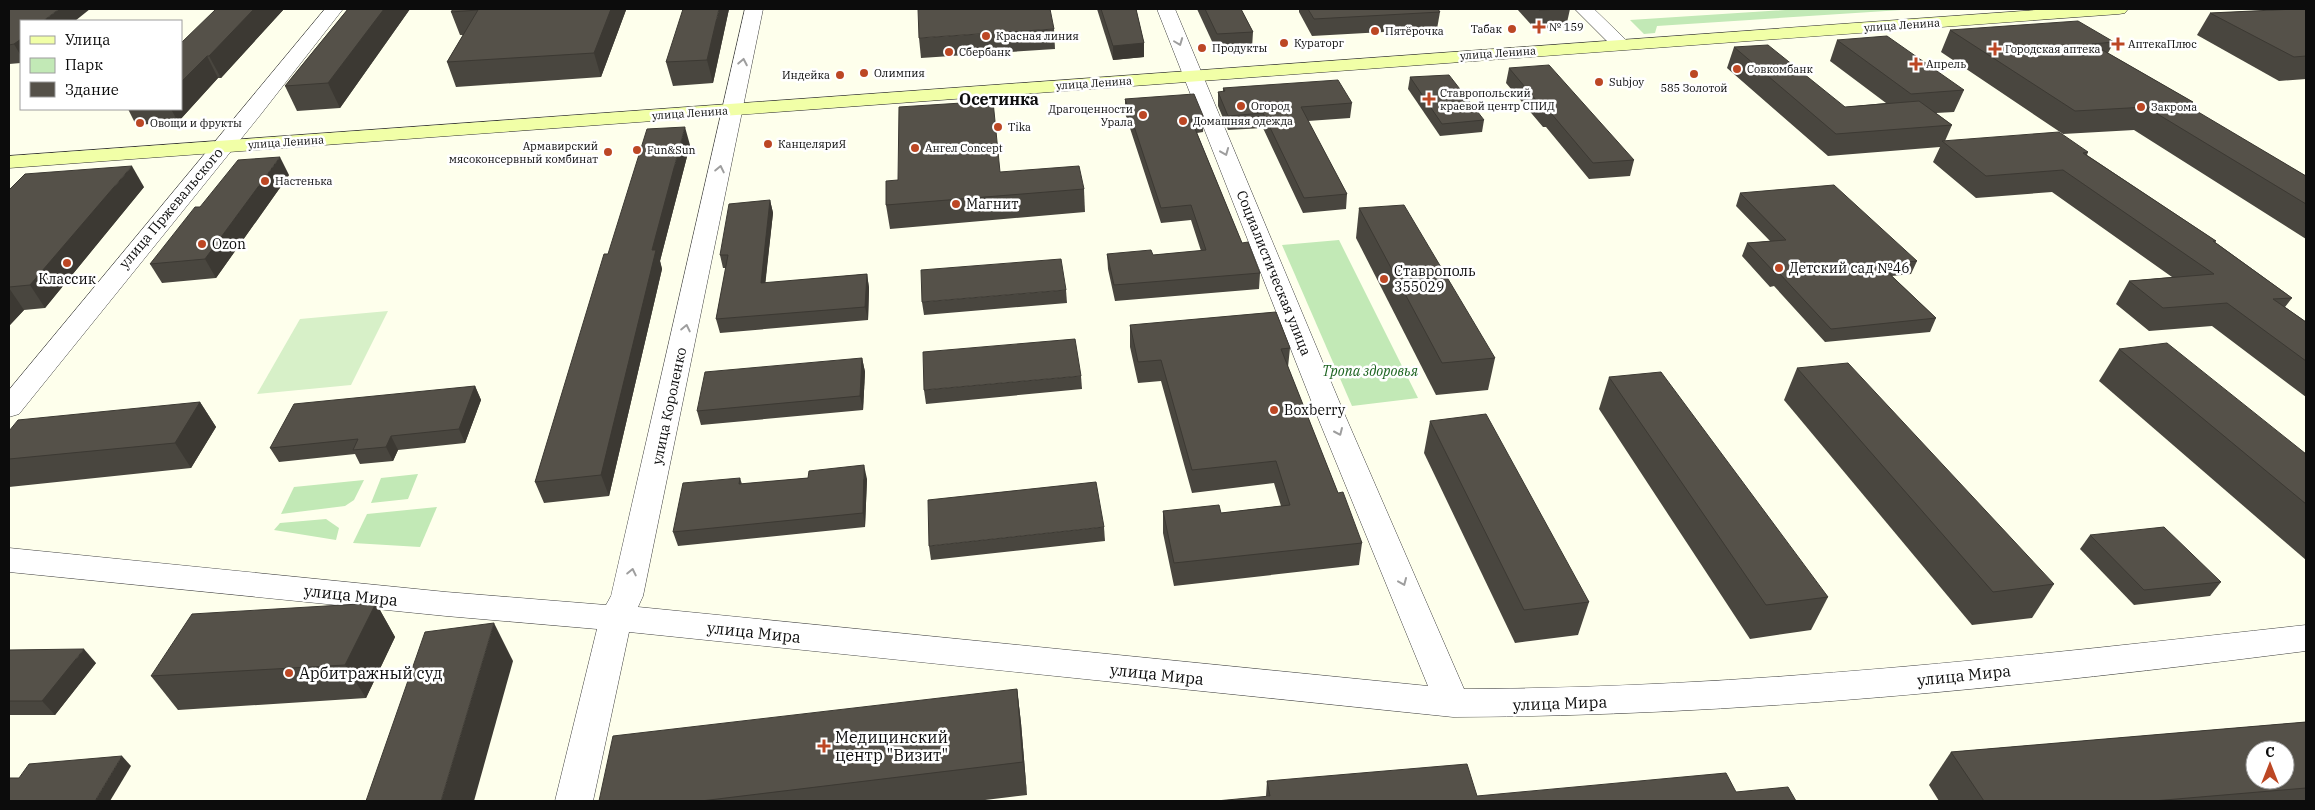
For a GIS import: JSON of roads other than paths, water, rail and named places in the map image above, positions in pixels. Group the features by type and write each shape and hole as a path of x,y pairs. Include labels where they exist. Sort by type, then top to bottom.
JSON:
{"main road":[{"name":"улица Ленина","path":"9,162 2119,9"}],"street":[{"name":"улица Пржевальского","path":"9,408 79,317 224,146 334,9"},
{"name":"улица Короленко","path":"574,801 616,618 627,596 754,9"},
{"name":"Социалистическая улица","path":"1166,9 1330,413 1453,703"},
{"path":"1584,9 1620,44"},
{"name":"улица Мира","path":"9,560 446,604 616,618 1371,697 1453,703 1537,705 1827,690 2306,638"}],"place":[{"name":"№ 159","path":"1539,27"},
{"name":"Табак","path":"1512,29"},
{"name":"Пятёрочка","path":"1375,31"},
{"name":"Красная линия","path":"986,36"},
{"name":"Кураторг","path":"1284,43"},
{"name":"АптекаПлюс","path":"2118,44"},
{"name":"Продукты","path":"1202,48"},
{"name":"Городская аптека","path":"1995,49"},
{"name":"Сбербанк","path":"949,52"},
{"name":"Апрель","path":"1916,64"},
{"name":"Совкомбанк","path":"1737,69"},
{"name":"Олимпия","path":"864,73"},
{"name":"585 Золотой","path":"1694,74"},
{"name":"Индейка","path":"840,75"},
{"name":"Subjoy","path":"1599,82"},
{"name":"Ставропольский краевой центр СПИД","path":"1429,99"},
{"name":"Огород","path":"1241,106"},
{"name":"Закрома","path":"2141,107"},
{"name":"Драгоценности Урала","path":"1143,115"},
{"name":"Домашняя одежда","path":"1183,121"},
{"name":"Овощи и фрукты","path":"140,123"},
{"name":"Tika","path":"998,127"},
{"name":"КанцеляриЯ","path":"768,144"},
{"name":"Ангел Concept","path":"915,148"},
{"name":"Fun&Sun","path":"637,150"},
{"name":"Армавирский мясоконсервный комбинат","path":"608,152"},
{"name":"Настенька","path":"265,181"},
{"name":"Магнит","path":"956,204"},
{"name":"Ozon","path":"202,244"},
{"name":"Классик","path":"67,263"},
{"name":"Детский сад №46","path":"1779,268"},
{"name":"Ставрополь 355029","path":"1384,279"},
{"name":"Boxberry","path":"1274,410"},
{"name":"Арбитражный суд","path":"289,673"},
{"name":"Медицинский центр \"Визит\"","path":"824,746"}],"district":[{"name":"Осетинка","path":"999,99"}],"park label":[{"name":"Тропа здоровья","path":"1370,371"}]}
